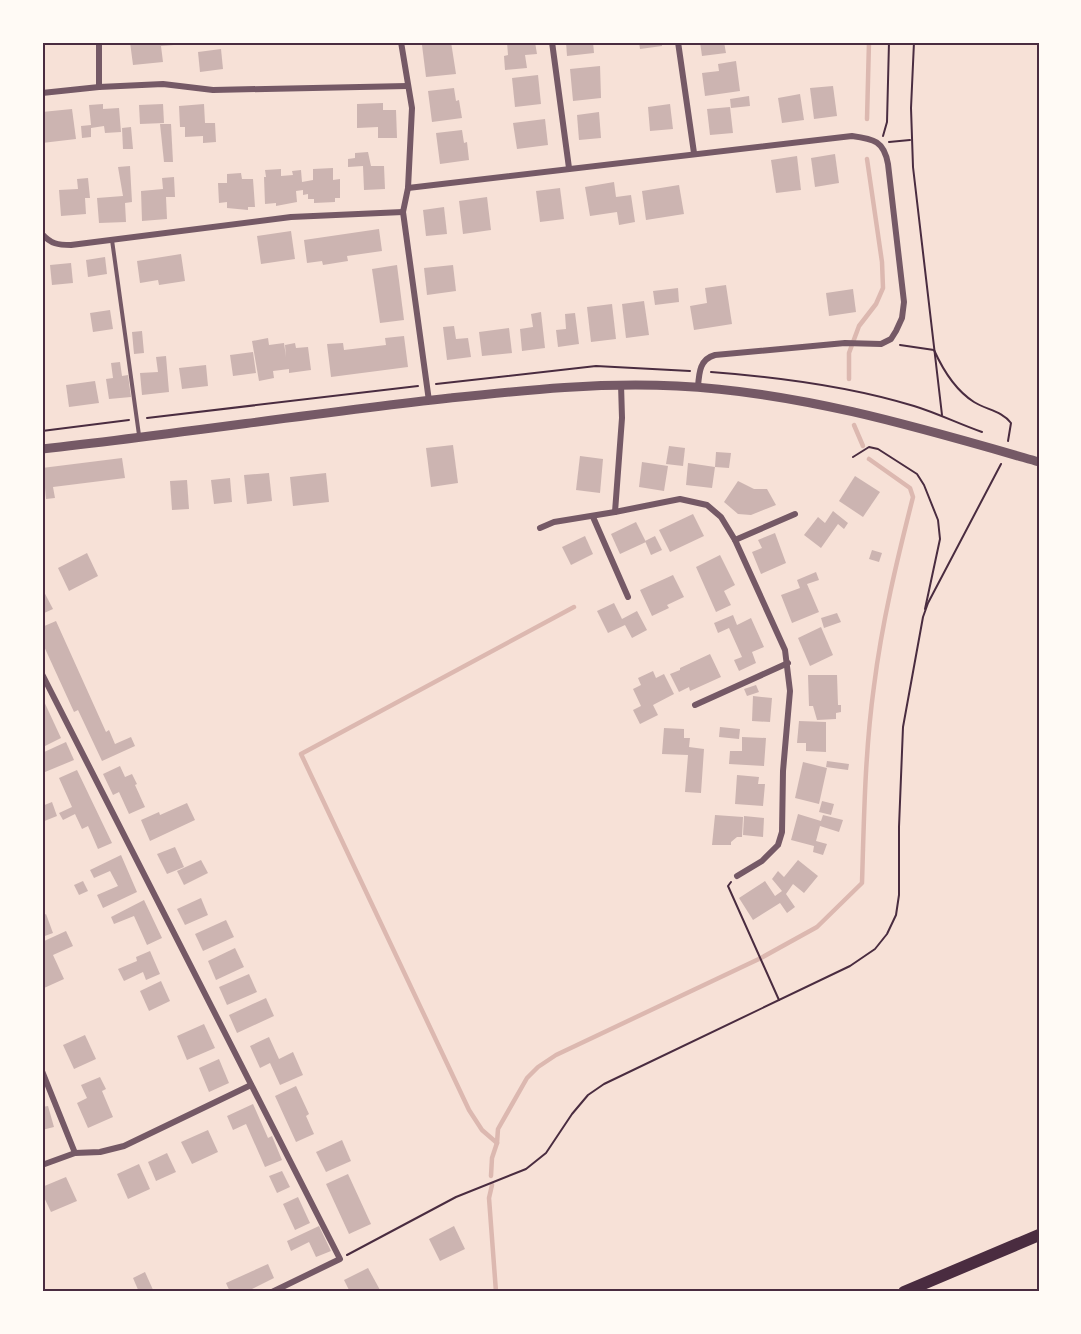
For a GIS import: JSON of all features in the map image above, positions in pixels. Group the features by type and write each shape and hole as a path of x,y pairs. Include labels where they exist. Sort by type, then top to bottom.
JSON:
{"main road":[{"path":"906,1291 1039,1235"}],"street":[{"path":"99,42 99,87"},
{"path":"401,42 412,108 408,188 403,212 429,401"},
{"path":"552,42 569,168"},
{"path":"678,42 694,153"},
{"path":"42,93 163,84 213,90 407,86"},
{"path":"408,188 852,136 870,139 881,144 888,164 904,302 902,318 891,339 881,344 844,343 715,355 708,357 704,362 699,372 698,387"},
{"path":"42,234 49,241 71,245 291,217 403,212"},
{"path":"615,512 622,418 621,384"},
{"path":"42,449 429,401 576,386 621,384 698,387 758,393 826,405 1039,462"},
{"path":"540,528 554,522 593,517 680,499 707,505 720,517 735,540 781,638 788,663 790,691 783,771 782,832 778,845 762,861 737,876"},
{"path":"735,540 795,514"},
{"path":"593,517 628,597"},
{"path":"695,705 788,663"},
{"path":"42,674 340,1259 272,1292"},
{"path":"42,1071 75,1153"},
{"path":"42,1165 75,1153 100,1152 124,1146 250,1085"}],"lane":[{"path":"112,240 140,438"}],"path":[{"path":"881,144 887,122 889,42"},
{"path":"914,42 911,140 918,222 942,417"},
{"path":"881,144 911,140"},
{"path":"891,339 900,345 934,350"},
{"path":"934,350 943,369 958,388 976,403 1007,418 1011,423 1008,441"},
{"path":"42,431 596,366 755,375 816,384 905,404 990,435"},
{"path":"340,1259 436,1207 526,1169 546,1153 572,1114 588,1095 604,1084 850,966 875,949 887,934 896,915 899,896 899,816 903,727 940,531 924,484 917,474 878,449 869,447 854,457"},
{"path":"923,618 928,603 1002,462"},
{"path":"737,876 728,886 779,1000"}],"building":[{"path":"130,42 173,42 174,45 161,46 163,62 133,65"},
{"path":"451,42 456,74 426,77 422,45"},
{"path":"507,42 535,42 537,54 525,55 527,68 505,70 504,56 508,55"},
{"path":"566,42 593,42 594,53 567,56"},
{"path":"639,42 662,42 662,46 640,49"},
{"path":"700,42 724,42 726,53 702,56"},
{"path":"221,49 223,69 200,72 198,52"},
{"path":"736,61 740,91 705,96 702,73 719,71 718,64"},
{"path":"600,66 601,98 573,101 570,69"},
{"path":"538,75 541,104 515,107 512,78"},
{"path":"833,86 837,116 814,119 810,88"},
{"path":"454,88 462,118 432,122 428,91"},
{"path":"800,94 804,120 782,123 778,98"},
{"path":"749,96 750,106 731,108 730,99"},
{"path":"383,103 383,110 396,110 397,138 378,138 378,127 357,128 357,104"},
{"path":"103,104 103,109 119,108 121,132 105,133 104,126 91,128 91,137 82,138 81,126 91,125 89,105"},
{"path":"163,104 164,123 140,124 139,105"},
{"path":"204,104 205,123 215,123 216,142 203,143 203,136 185,137 185,127 180,127 179,106"},
{"path":"670,104 673,129 650,131 648,107"},
{"path":"730,107 733,133 710,135 707,109"},
{"path":"72,109 76,139 42,143 42,112"},
{"path":"599,112 601,138 579,140 577,115"},
{"path":"545,119 548,145 517,149 513,123"},
{"path":"160,124 171,124 173,162 164,162"},
{"path":"131,127 133,149 123,149 122,128"},
{"path":"462,130 464,143 467,142 469,160 440,164 436,133"},
{"path":"368,152 371,166 384,166 385,189 364,190 363,166 348,167 348,159 355,158 355,153"},
{"path":"835,154 839,183 815,187 811,158"},
{"path":"797,156 801,190 776,193 771,160"},
{"path":"130,166 132,202 125,203 126,222 99,223 97,198 123,196 118,167"},
{"path":"333,168 333,180 340,179 340,198 335,198 335,202 314,203 314,199 308,199 308,194 303,195 303,190 296,191 297,202 276,206 276,203 265,204 265,170 281,169 281,176 293,175 292,171 301,170 302,182 313,180 313,169"},
{"path":"241,173 242,179 253,179 255,207 248,207 248,210 227,208 227,202 219,203 218,183 227,183 227,174"},
{"path":"174,177 175,197 166,197 167,219 142,221 141,191 163,189 162,178"},
{"path":"88,178 90,198 85,198 86,214 61,216 59,190 78,189 77,179"},
{"path":"614,182 616,197 631,195 635,222 619,225 617,212 590,216 585,187"},
{"path":"679,185 684,214 646,220 642,191"},
{"path":"560,188 564,219 540,222 536,191"},
{"path":"487,197 491,230 463,234 459,201"},
{"path":"444,207 447,234 426,236 423,210"},
{"path":"379,229 382,251 347,256 348,261 323,265 322,261 307,263 304,240"},
{"path":"291,231 295,259 261,264 257,236"},
{"path":"181,254 185,281 159,285 158,280 140,283 137,261"},
{"path":"105,257 107,274 88,277 86,260"},
{"path":"71,263 73,283 52,285 50,265"},
{"path":"397,265 404,320 380,323 372,269"},
{"path":"453,265 456,291 427,295 424,268"},
{"path":"726,285 732,324 694,330 690,306 707,303 705,288"},
{"path":"678,288 679,302 655,305 653,291"},
{"path":"853,289 856,312 829,316 826,293"},
{"path":"644,301 649,335 626,338 622,304"},
{"path":"612,304 616,339 591,342 587,307"},
{"path":"110,310 113,329 93,332 90,313"},
{"path":"541,312 545,348 522,351 520,329 533,327 531,314"},
{"path":"575,313 579,344 558,347 556,330 566,329 565,314"},
{"path":"454,326 456,339 468,338 471,357 447,360 443,327"},
{"path":"509,328 512,353 482,356 479,332"},
{"path":"142,331 144,353 134,354 132,332"},
{"path":"404,336 408,367 331,377 327,344 343,343 344,350 386,345 385,338"},
{"path":"268,338 269,345 284,343 286,357 285,345 295,343 296,348 308,347 311,370 289,373 289,369 273,371 274,378 259,381 252,341"},
{"path":"253,352 256,373 233,376 230,355"},
{"path":"166,356 169,392 142,395 140,373 158,372 156,357"},
{"path":"120,362 122,376 128,375 131,397 109,399 106,379 113,378 111,363"},
{"path":"206,365 208,386 182,389 179,368"},
{"path":"95,381 99,403 69,407 66,385"},
{"path":"453,445 458,483 431,487 426,448"},
{"path":"669,446 685,448 683,466 666,464"},
{"path":"716,452 731,453 729,468 715,467"},
{"path":"580,456 603,459 600,493 576,490"},
{"path":"122,458 125,478 53,487 55,498 46,499 45,488 42,489 42,468"},
{"path":"642,462 668,466 664,491 639,487"},
{"path":"688,463 715,467 712,488 686,485"},
{"path":"269,473 272,501 247,504 244,475"},
{"path":"326,473 329,502 293,506 290,477"},
{"path":"855,476 880,492 863,517 839,501"},
{"path":"230,478 232,502 214,504 211,480"},
{"path":"187,480 189,509 172,510 170,481"},
{"path":"738,481 754,489 767,489 776,505 751,515 738,514 724,502"},
{"path":"833,511 848,523 844,529 838,524 821,548 804,535 818,517 825,523"},
{"path":"693,514 704,536 670,552 659,530"},
{"path":"636,522 646,542 620,554 611,534"},
{"path":"775,533 786,563 761,574 752,552 762,548 758,540"},
{"path":"585,536 593,554 571,565 562,547"},
{"path":"655,536 662,550 651,555 645,541"},
{"path":"872,550 882,553 879,562 869,559"},
{"path":"87,553 98,576 69,591 58,568"},
{"path":"720,555 735,585 724,591 731,605 716,612 696,567"},
{"path":"816,572 819,580 807,584 819,612 792,623 781,595 800,588 797,580"},
{"path":"673,575 684,597 667,605 669,608 652,616 640,590"},
{"path":"42,588 53,609 42,614"},
{"path":"614,603 622,619 637,611 647,630 632,638 625,625 608,633 597,611"},
{"path":"837,613 841,622 824,628 821,618"},
{"path":"733,615 737,625 751,618 764,647 752,652 756,663 739,671 734,660 742,657 729,628 718,633 714,623"},
{"path":"56,621 106,732 109,730 115,744 131,737 135,746 102,761 78,710 74,712 42,642 42,627"},
{"path":"821,627 833,655 810,666 798,638"},
{"path":"710,654 721,677 690,691 689,687 679,692 670,674"},
{"path":"653,671 656,678 664,674 674,694 653,705 658,715 640,724 633,710 641,706 633,689 641,685 638,678"},
{"path":"808,675 837,675 838,705 841,705 841,712 836,713 836,719 817,720 813,706 809,706"},
{"path":"756,685 759,692 747,696 744,689"},
{"path":"753,696 772,698 770,722 752,721"},
{"path":"42,697 61,738 45,746 42,739"},
{"path":"799,721 826,722 826,752 806,751 806,743 797,743"},
{"path":"720,727 740,729 739,739 719,737"},
{"path":"664,728 684,729 684,738 690,738 689,747 704,749 701,793 685,792 688,755 662,754"},
{"path":"742,737 766,738 764,766 729,764 730,751 742,751"},
{"path":"66,742 74,760 45,772 42,765 42,753"},
{"path":"827,761 849,764 848,770 826,767"},
{"path":"803,762 827,768 819,804 795,798"},
{"path":"120,766 125,777 132,774 145,807 129,814 119,792 113,795 103,774"},
{"path":"77,770 112,843 98,849 88,826 82,829 75,814 63,820 59,813 72,807 59,778"},
{"path":"737,775 759,777 758,784 765,784 763,806 735,804"},
{"path":"822,801 834,804 831,815 819,812"},
{"path":"52,802 57,816 42,822 42,806"},
{"path":"187,803 195,820 150,841 141,820 159,812 160,815"},
{"path":"798,814 821,821 823,815 843,820 839,832 820,826 816,841 827,844 823,855 813,852 814,846 791,840"},
{"path":"715,815 743,817 742,837 737,837 731,845 712,845"},
{"path":"744,816 764,818 763,837 743,835"},
{"path":"175,847 184,867 167,874 157,854"},
{"path":"121,855 137,892 103,908 97,895 118,886 110,871 94,878 90,870"},
{"path":"201,860 208,873 184,885 177,871"},
{"path":"798,860 818,876 804,893 793,884 786,894 795,907 787,913 780,903 753,920 739,898 765,881 775,896 782,891 772,879 778,871 784,877"},
{"path":"83,881 88,891 79,895 74,885"},
{"path":"201,898 208,915 185,925 177,909"},
{"path":"144,900 162,938 147,945 134,916 114,924 111,917"},
{"path":"46,914 53,933 42,937 42,916"},
{"path":"226,920 234,937 203,951 195,934"},
{"path":"66,931 73,946 53,955 64,979 44,988 42,942"},
{"path":"235,948 244,967 216,980 208,961"},
{"path":"150,951 160,974 146,980 143,972 124,981 118,969 137,961 136,957"},
{"path":"249,974 257,992 227,1005 219,987"},
{"path":"161,981 170,1001 149,1011 140,991"},
{"path":"266,998 274,1016 237,1033 229,1015"},
{"path":"204,1024 215,1048 187,1060 177,1036"},
{"path":"85,1035 96,1059 74,1069 63,1045"},
{"path":"269,1037 279,1059 293,1052 303,1075 280,1085 270,1063 260,1068 250,1046"},
{"path":"219,1059 229,1083 209,1092 199,1068"},
{"path":"100,1077 106,1089 102,1091 113,1117 88,1128 77,1103 87,1098 81,1085"},
{"path":"296,1086 309,1114 306,1116 314,1134 296,1142 275,1096"},
{"path":"253,1104 268,1138 272,1136 282,1160 265,1167 246,1124 233,1130 227,1116"},
{"path":"48,1106 54,1127 42,1130 42,1107"},
{"path":"208,1130 218,1152 192,1164 181,1142"},
{"path":"342,1140 351,1161 326,1172 316,1152"},
{"path":"167,1153 176,1172 156,1181 148,1162"},
{"path":"139,1164 150,1189 128,1199 117,1174"},
{"path":"282,1171 290,1187 277,1193 269,1176"},
{"path":"348,1174 371,1224 349,1234 326,1184"},
{"path":"66,1177 77,1201 51,1212 42,1193 42,1187"},
{"path":"298,1197 310,1223 295,1230 283,1204"},
{"path":"319,1226 331,1251 316,1257 309,1242 291,1251 287,1241"},
{"path":"454,1226 465,1249 440,1261 429,1239"},
{"path":"268,1264 274,1278 246,1292 230,1292 226,1283"},
{"path":"368,1268 380,1290 350,1292 344,1280"},
{"path":"145,1272 154,1292 139,1292 133,1278"}],"waterway":[{"path":"867,119 869,42"},
{"path":"849,379 849,353 859,326 876,304 883,288 882,262 867,159"},
{"path":"854,425 863,446"},
{"path":"491,1176 498,1129 527,1078 538,1067 556,1055 761,958 817,927 862,883 867,759 877,662 913,497 910,488 869,459"},
{"path":"497,1143 482,1130 469,1110 301,754 574,607"},
{"path":"492,1185 489,1198 496,1292"}]}
